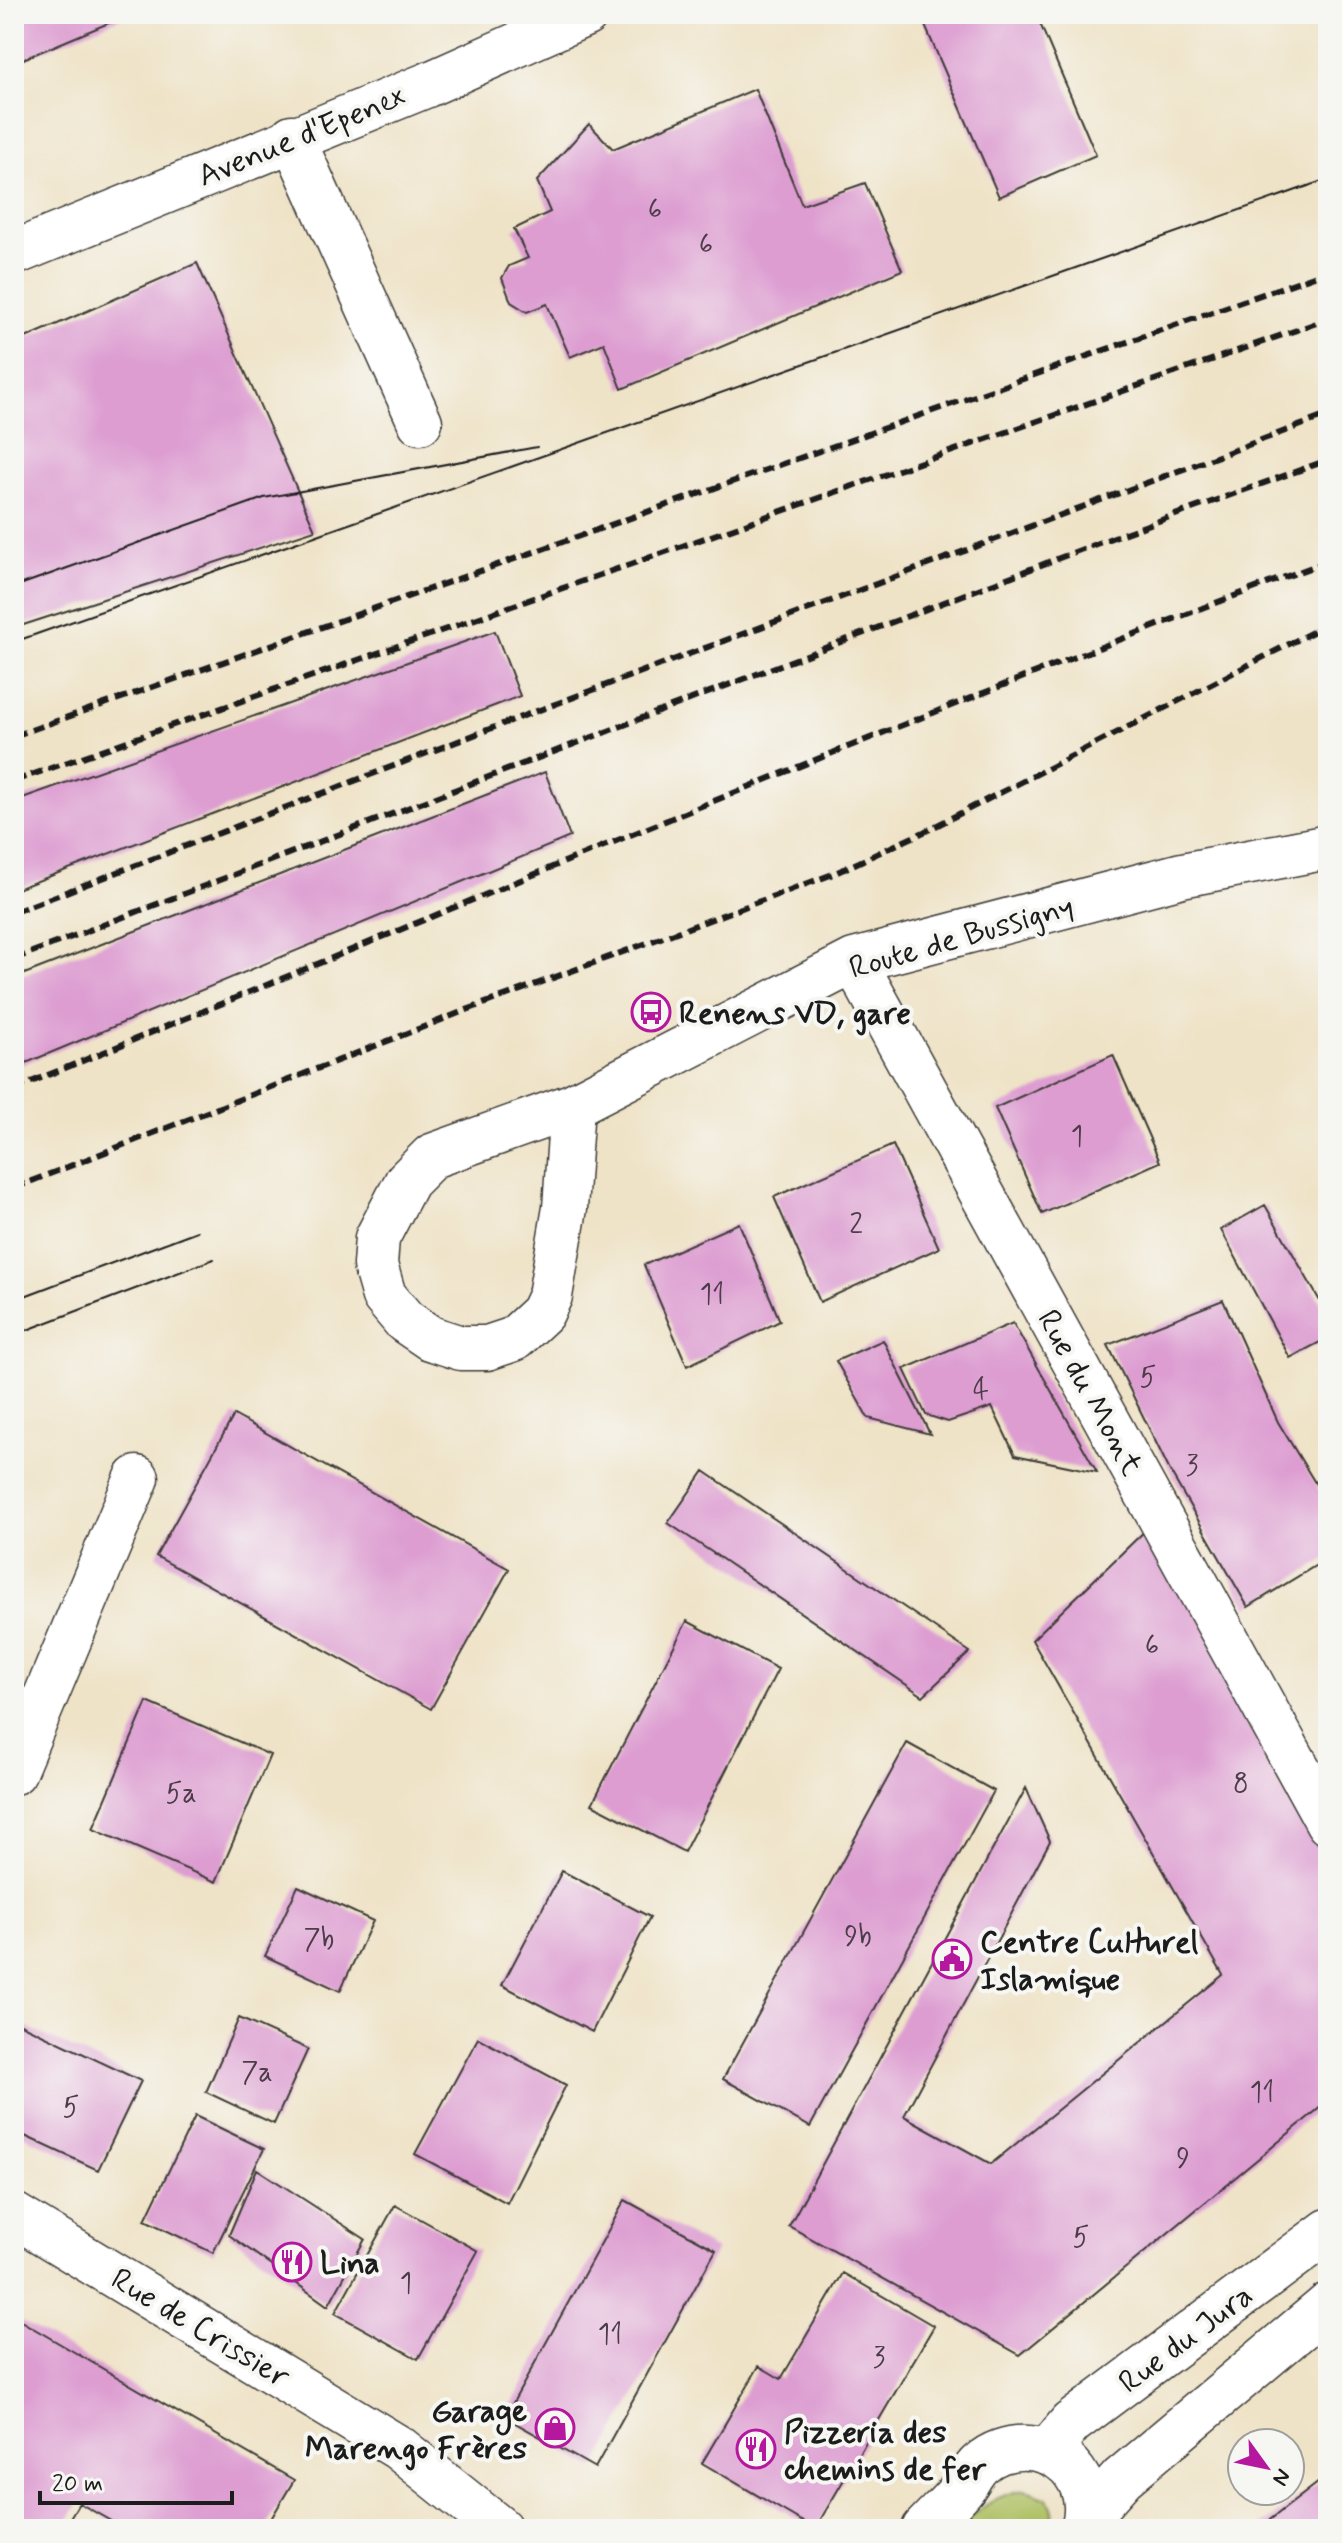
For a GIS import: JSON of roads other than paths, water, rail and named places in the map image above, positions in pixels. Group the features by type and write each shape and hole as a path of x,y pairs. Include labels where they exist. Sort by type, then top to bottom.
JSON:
{"street":[{"name":"Avenue d'Epenex","path":"14,253 292,137 427,85 586,14"},
{"path":"292,137 420,422"},
{"name":"Route de Bussigny","path":"572,1106 565,1208 550,1296 542,1313 514,1339 487,1348 461,1348 430,1338 405,1321 384,1296 375,1265 377,1238 407,1181 432,1156 572,1106 854,961 1182,875 1328,847"},
{"name":"Rue du Mont","path":"854,961 1328,1823"},
{"path":"14,1772 137,1478"},
{"name":"Rue de Crissier","path":"14,2215 399,2448 500,2529"},
{"name":"Rue du Jura","path":"1085,2523 1082,2485 1076,2475 1047,2452 1071,2423 1328,2231"},
{"name":"Rue du Jura","path":"1085,2523 1122,2478 1328,2305"},
{"path":"924,2529 965,2486 981,2463 1000,2452 1019,2447 1047,2452"}],"tram line":[{"path":"14,642 1328,179"},
{"path":"14,587 264,498 537,447"},
{"path":"14,1300 197,1231"},
{"path":"14,1335 214,1259"}],"railway":[{"path":"14,736 1328,271"},
{"path":"14,781 1328,319"},
{"path":"14,912 526,715 1328,415"},
{"path":"14,959 1114,537 1328,460"},
{"path":"14,1089 833,753 1328,561"},
{"path":"14,1188 464,1011 833,874 926,831 1328,624"}],"place":[{"name":"Renens VD, gare","path":"651,1012"},
{"name":"Centre Culturel Islamique","path":"952,1959"},
{"name":"Lina","path":"292,2262"},
{"name":"Garage Marengo Frères","path":"555,2428"},
{"name":"Pizzeria des chemins de fer","path":"756,2449"}]}
